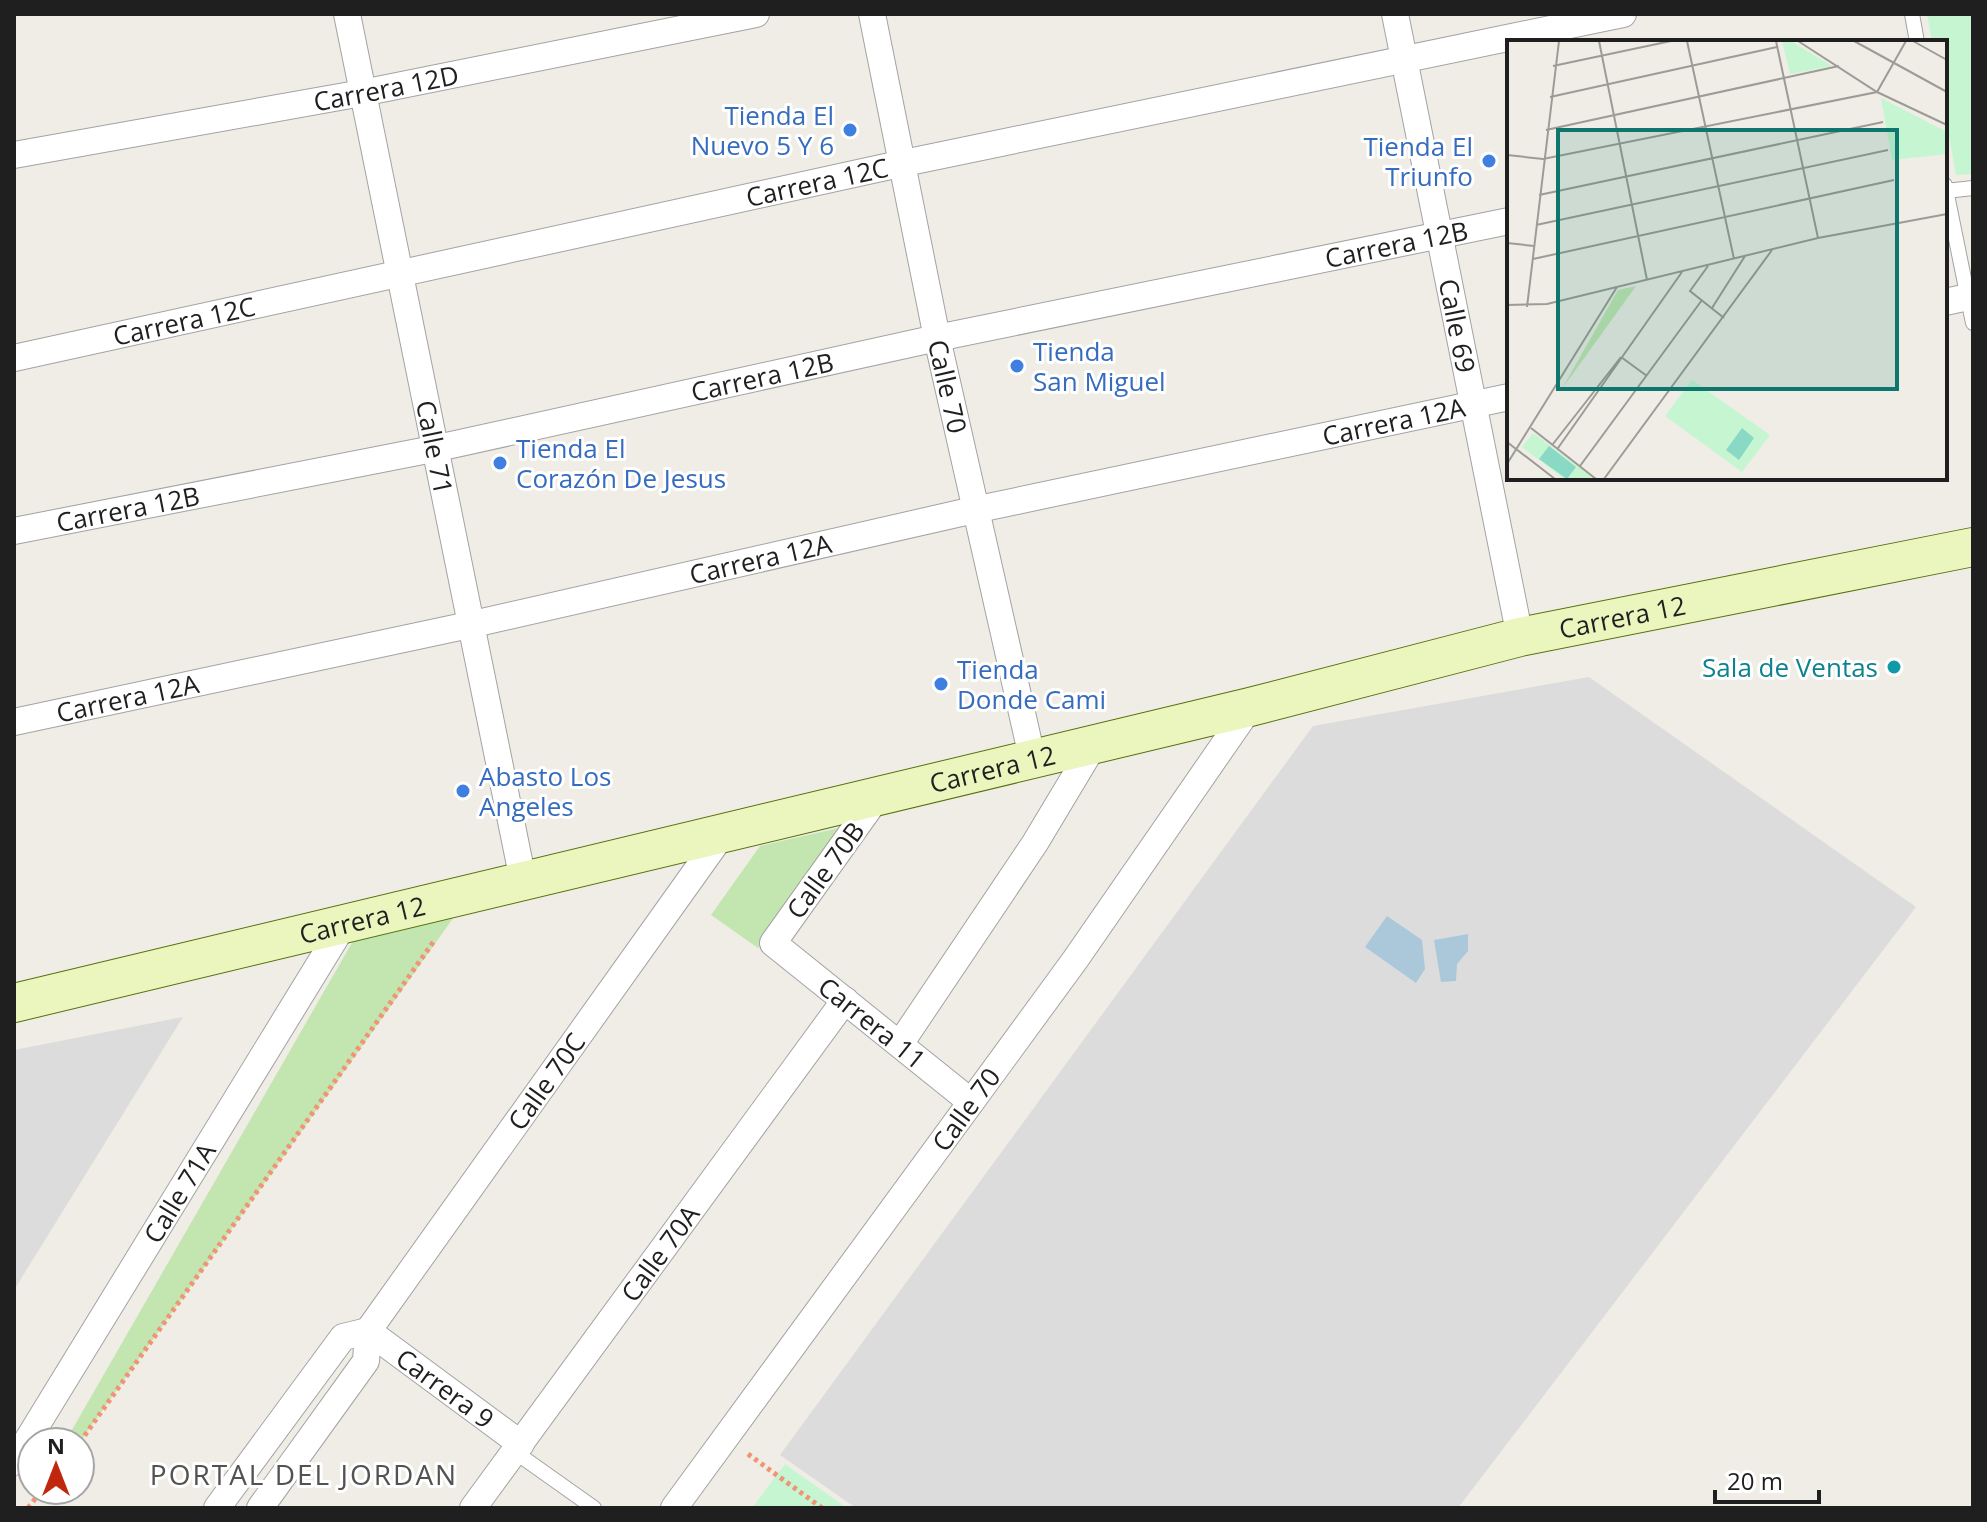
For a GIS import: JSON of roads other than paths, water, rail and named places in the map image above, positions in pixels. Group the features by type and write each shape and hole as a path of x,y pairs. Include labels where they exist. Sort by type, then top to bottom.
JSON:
{"main road":[{"name":"Carrera 12","path":"14,1003 1250,707 1520,637 1973,547"}],"street":[{"name":"Calle 71","path":"347,14 523,880"},
{"name":"Carrera 12D","path":"14,155 362,93 756,14"},
{"name":"Calle 70","path":"872,14 974,510 1032,757"},
{"name":"Calle 69","path":"1395,14 1476,405 1520,637"},
{"name":"Carrera 12C","path":"14,358 401,276 904,163 1623,14"},
{"name":"Carrera 12B","path":"14,531 433,449 937,338 1507,221"},
{"name":"Carrera 12A","path":"14,722 469,625 974,510 1507,397"},
{"name":"Calle 70","path":"674,1508 1075,960 1250,707"},
{"path":"900,1044 1035,843 1095,743"},
{"name":"Calle 70B","path":"773,943 878,796"},
{"name":"Calle 70C","path":"260,1508 366,1361 368,1331 724,832"},
{"name":"Calle 71A","path":"14,1462 344,924"},
{"name":"Carrera 11","path":"773,943 971,1102"},
{"name":"Calle 70A","path":"473,1508 845,1000"},
{"name":"Calle 70C","path":"217,1508 343,1337 368,1331"},
{"name":"Carrera 9","path":"368,1331 518,1448"}],"lane":[{"path":"1912,14 1917,40"},
{"path":"1947,188 1973,188"},
{"path":"1947,199 1956,299 1973,323"},
{"path":"518,1448 594,1508"}],"water":[{"path":"1387,916 1422,940 1425,969 1416,983 1365,947"},
{"path":"1468,934 1468,951 1457,964 1456,981 1441,982 1434,940"}],"place":[{"name":"Tienda El Nuevo 5 Y 6","path":"850,130"},
{"name":"Tienda El Triunfo","path":"1489,161"},
{"name":"Tienda San Miguel","path":"1017,366"},
{"name":"Tienda El Corazón De Jesus","path":"500,463"},
{"name":"Sala de Ventas","path":"1894,667"},
{"name":"Tienda Donde Cami","path":"941,684"},
{"name":"Abasto Los Angeles","path":"463,791"}],"district":[{"name":"PORTAL DEL JORDAN","path":"304,1474"}]}
